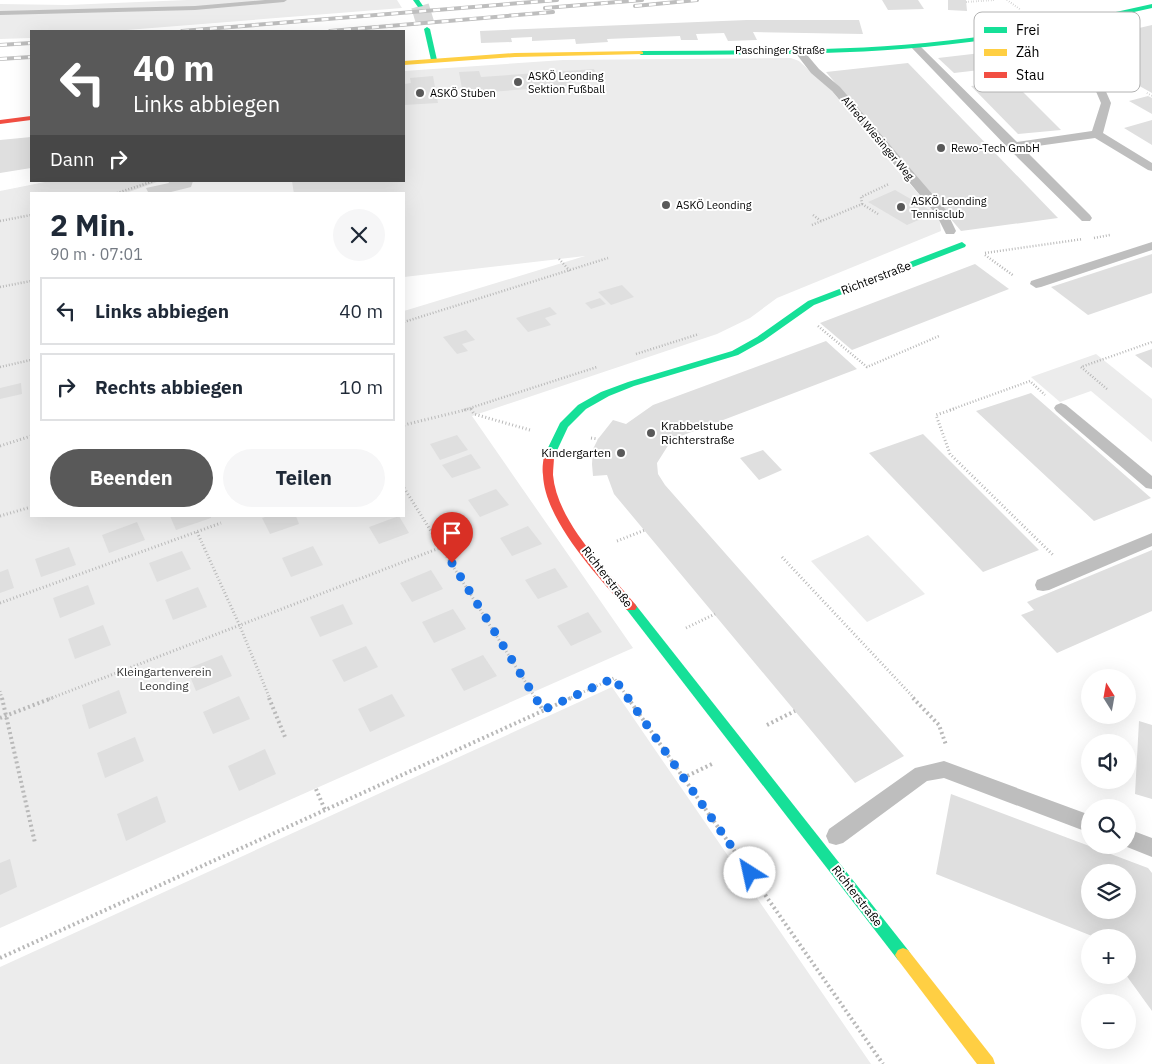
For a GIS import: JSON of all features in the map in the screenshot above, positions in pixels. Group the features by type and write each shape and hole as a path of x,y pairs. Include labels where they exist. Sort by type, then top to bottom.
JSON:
{"street":[{"name":"Paschinger Straße","path":"1123,12 1152,6"},
{"path":"426,29 434,60"},
{"name":"Paschinger Straße","path":"405,63 606,52 799,50 915,46 974,39"},
{"path":"0,122 30,118"},
{"name":"Richterstraße","path":"962,245 797,310 754,344 733,354 620,388 597,398 577,412 555,437 548,455 547,473 550,493 556,509 569,529 743,748 987,1064"}],"lane":[{"path":"915,46 1012,146 1086,218"},
{"name":"Alfred Wiesinger Weg","path":"799,50 815,71 836,89 942,213 950,231"},
{"path":"1097,134 1106,103 1101,92"},
{"path":"1012,146 1097,134 1152,168"},
{"path":"1036,284 1152,246"},
{"path":"1061,408 1152,484"},
{"path":"1043,585 1152,539"},
{"path":"836,836 922,774 944,769 1081,821"},
{"path":"1136,841 1152,848"}],"path":[{"path":"966,2 994,0"},
{"path":"1147,93 1152,96"},
{"path":"878,214 862,204 861,197 909,175"},
{"path":"120,192 151,182"},
{"path":"812,225 862,204"},
{"path":"0,221 30,215"},
{"path":"813,215 822,221"},
{"path":"1010,272 982,253 1114,235"},
{"path":"405,322 608,258"},
{"path":"559,259 570,271"},
{"path":"0,287 30,280"},
{"path":"797,310 867,367 939,336"},
{"path":"632,356 699,334"},
{"path":"1107,389 1081,367 1152,342"},
{"path":"0,367 30,360"},
{"path":"405,425 471,408 604,365"},
{"path":"1061,408 1030,381 936,415 950,454 1072,573"},
{"path":"471,408 474,414 508,424"},
{"path":"0,446 30,436"},
{"path":"954,465 959,464"},
{"path":"405,490 543,710"},
{"path":"0,516 30,507"},
{"path":"1010,521 1017,520"},
{"path":"0,603 220,523"},
{"path":"614,542 645,530"},
{"path":"197,532 239,624 285,737"},
{"path":"0,718 442,547"},
{"path":"782,557 939,724"},
{"path":"683,630 715,614"},
{"path":"0,958 614,678 883,1064"},
{"path":"0,691 35,842"},
{"path":"762,728 795,711"},
{"path":"316,790 325,810"}],"green space":[{"path":"187,0 397,0 402,8 127,30 30,30 30,38 0,39 0,4 67,5"},
{"name":"Kleingartenverein Leonding","path":"791,58 799,61 831,90 896,169 939,216 941,231 777,298 750,318 717,334 472,416 633,648 0,928 0,191 45,182 157,182 129,192 30,192 30,517 405,517 405,311 585,256 405,277 405,192 294,192 292,182 405,182 405,71 563,60"},
{"path":"1096,354 1152,399 1152,442 1091,391 1060,402 1031,377"},
{"path":"868,535 925,594 867,622 811,561"},
{"path":"612,687 871,1064 0,1064 0,967"}],"building":[{"path":"882,0 918,0 924,9 888,10"},
{"path":"948,0 966,0 967,11 948,10"},
{"path":"747,20 859,20 863,34 753,32 757,40 728,41 724,33 696,34 698,40 681,40 680,36 607,39 608,42 576,44 575,39 532,41 532,37 511,38 512,42 481,43 480,31"},
{"path":"1152,25 1152,93 1140,86 1140,28"},
{"path":"974,54 974,71 954,73 938,58"},
{"name":"Rewo-Tech GmbH","path":"908,63 1058,218 961,231 826,72"},
{"name":"ASKÖ Leonding Sektion Fußball","path":"594,69 597,78 566,83 567,86 463,94 459,72 479,71 481,77"},
{"name":"ASKÖ Stuben","path":"433,76 438,103 405,105 405,84 411,83 410,78"},
{"path":"977,92 1023,92 1061,130 1018,134"},
{"path":"1148,96 1152,98 1152,114 1129,101"},
{"path":"1152,120 1152,145 1124,128"},
{"path":"30,137 30,168 0,173 0,140"},
{"path":"193,182 191,187 171,192 148,192 146,188 169,183"},
{"name":"ASKÖ Leonding Tennisclub","path":"895,190 935,213 907,225 868,202"},
{"path":"1152,254 1152,293 1088,315 1051,287"},
{"path":"975,264 1009,289 852,350 820,323"},
{"path":"622,285 634,297 611,305 598,292"},
{"path":"600,298 606,304 591,309 585,303"},
{"path":"550,307 557,314 545,318 551,325 528,332 516,318"},
{"path":"466,330 475,340 462,344 468,351 457,354 443,337"},
{"path":"826,341 857,369 681,436 669,444 657,463 658,474 665,485 904,756 855,783 614,494 607,475 593,476 592,464 593,449 598,439 613,420 626,424 653,405"},
{"path":"1152,349 1152,368 1135,355"},
{"path":"21,383 22,394 0,399 0,388"},
{"path":"1031,393 1151,498 1094,521 976,411"},
{"path":"923,434 1039,550 983,572 869,453"},
{"path":"457,435 468,450 440,460 430,444"},
{"path":"763,450 782,470 759,480 740,458"},
{"path":"471,454 481,468 452,478 442,465"},
{"path":"496,489 509,505 480,517 468,500"},
{"path":"170,517 211,517 211,518 176,530"},
{"path":"296,517 299,524 270,534 262,518"},
{"path":"400,517 409,533 379,544 369,527"},
{"path":"137,522 145,540 109,553 102,535"},
{"path":"528,526 542,544 512,556 500,538"},
{"path":"313,546 323,565 291,577 282,558"},
{"path":"69,547 76,565 41,577 35,559"},
{"path":"1152,550 1152,611 1057,653 1021,615 1034,610 1027,602"},
{"path":"182,551 191,569 157,582 149,563"},
{"path":"555,568 568,587 538,599 525,580"},
{"path":"8,569 14,588 0,593 0,572"},
{"path":"431,570 443,589 412,602 400,583"},
{"path":"88,585 95,604 60,618 53,598"},
{"path":"198,587 207,607 173,620 165,600"},
{"path":"343,604 353,624 320,637 310,617"},
{"path":"453,609 466,629 434,643 422,622"},
{"path":"588,612 602,632 571,646 557,626"},
{"path":"103,625 111,645 75,659 68,639"},
{"path":"366,646 378,667 344,682 332,660"},
{"path":"222,655 232,676 196,691 187,669"},
{"path":"483,655 497,676 464,691 451,669"},
{"path":"119,690 127,713 89,729 82,705"},
{"path":"392,694 405,716 370,732 358,709"},
{"path":"239,696 250,719 213,734 203,712"},
{"path":"1139,721 1152,725 1152,799 1135,794"},
{"path":"135,737 144,761 105,778 97,753"},
{"path":"265,749 276,774 239,791 228,766"},
{"path":"951,794 1081,843 1081,854 1111,854 1148,868 1152,873 1152,1011 1132,984 1136,984 1136,929 1081,929 1081,932 936,874"},
{"path":"157,796 166,822 126,841 117,814"},
{"path":"10,859 17,887 0,895 0,863"}],"waterway":[{"path":"0,13 195,8 284,0"}],"tunnel":[{"path":"420,6 427,29"}],"railway":[{"path":"194,30 557,0"},
{"path":"545,8 642,0"},
{"path":"635,6 697,0"},
{"path":"342,30 553,12"},
{"path":"0,45 30,43"},
{"path":"0,59 30,57"}],"traffic: fast":[{"path":"416,0 420,6"},
{"path":"1124,12 1152,6"},
{"path":"427,29 434,60"},
{"path":"641,53 819,51 890,48 974,39"},
{"path":"549,456 564,425 582,407 605,394 631,384 735,353 760,339 811,303 962,245"},
{"path":"631,607 903,955"}],"traffic: slow":[{"path":"405,63 515,55 641,53"},
{"path":"903,955 987,1064"}],"traffic: jam":[{"path":"0,122 30,118"},
{"path":"549,456 548,476 553,496 562,517 574,537 631,607"}],"place":[{"name":"ASKÖ Leonding Sektion Fußball","path":"518,82"},
{"name":"ASKÖ Stuben","path":"420,93"},
{"name":"Rewo-Tech GmbH","path":"941,148"},
{"name":"ASKÖ Leonding","path":"666,205"},
{"name":"ASKÖ Leonding Tennisclub","path":"901,207"},
{"name":"Krabbelstube Richterstraße","path":"651,433"},
{"name":"Kindergarten","path":"621,453"}],"route":[{"path":"452,563 543,710 614,678 750,873"}]}
